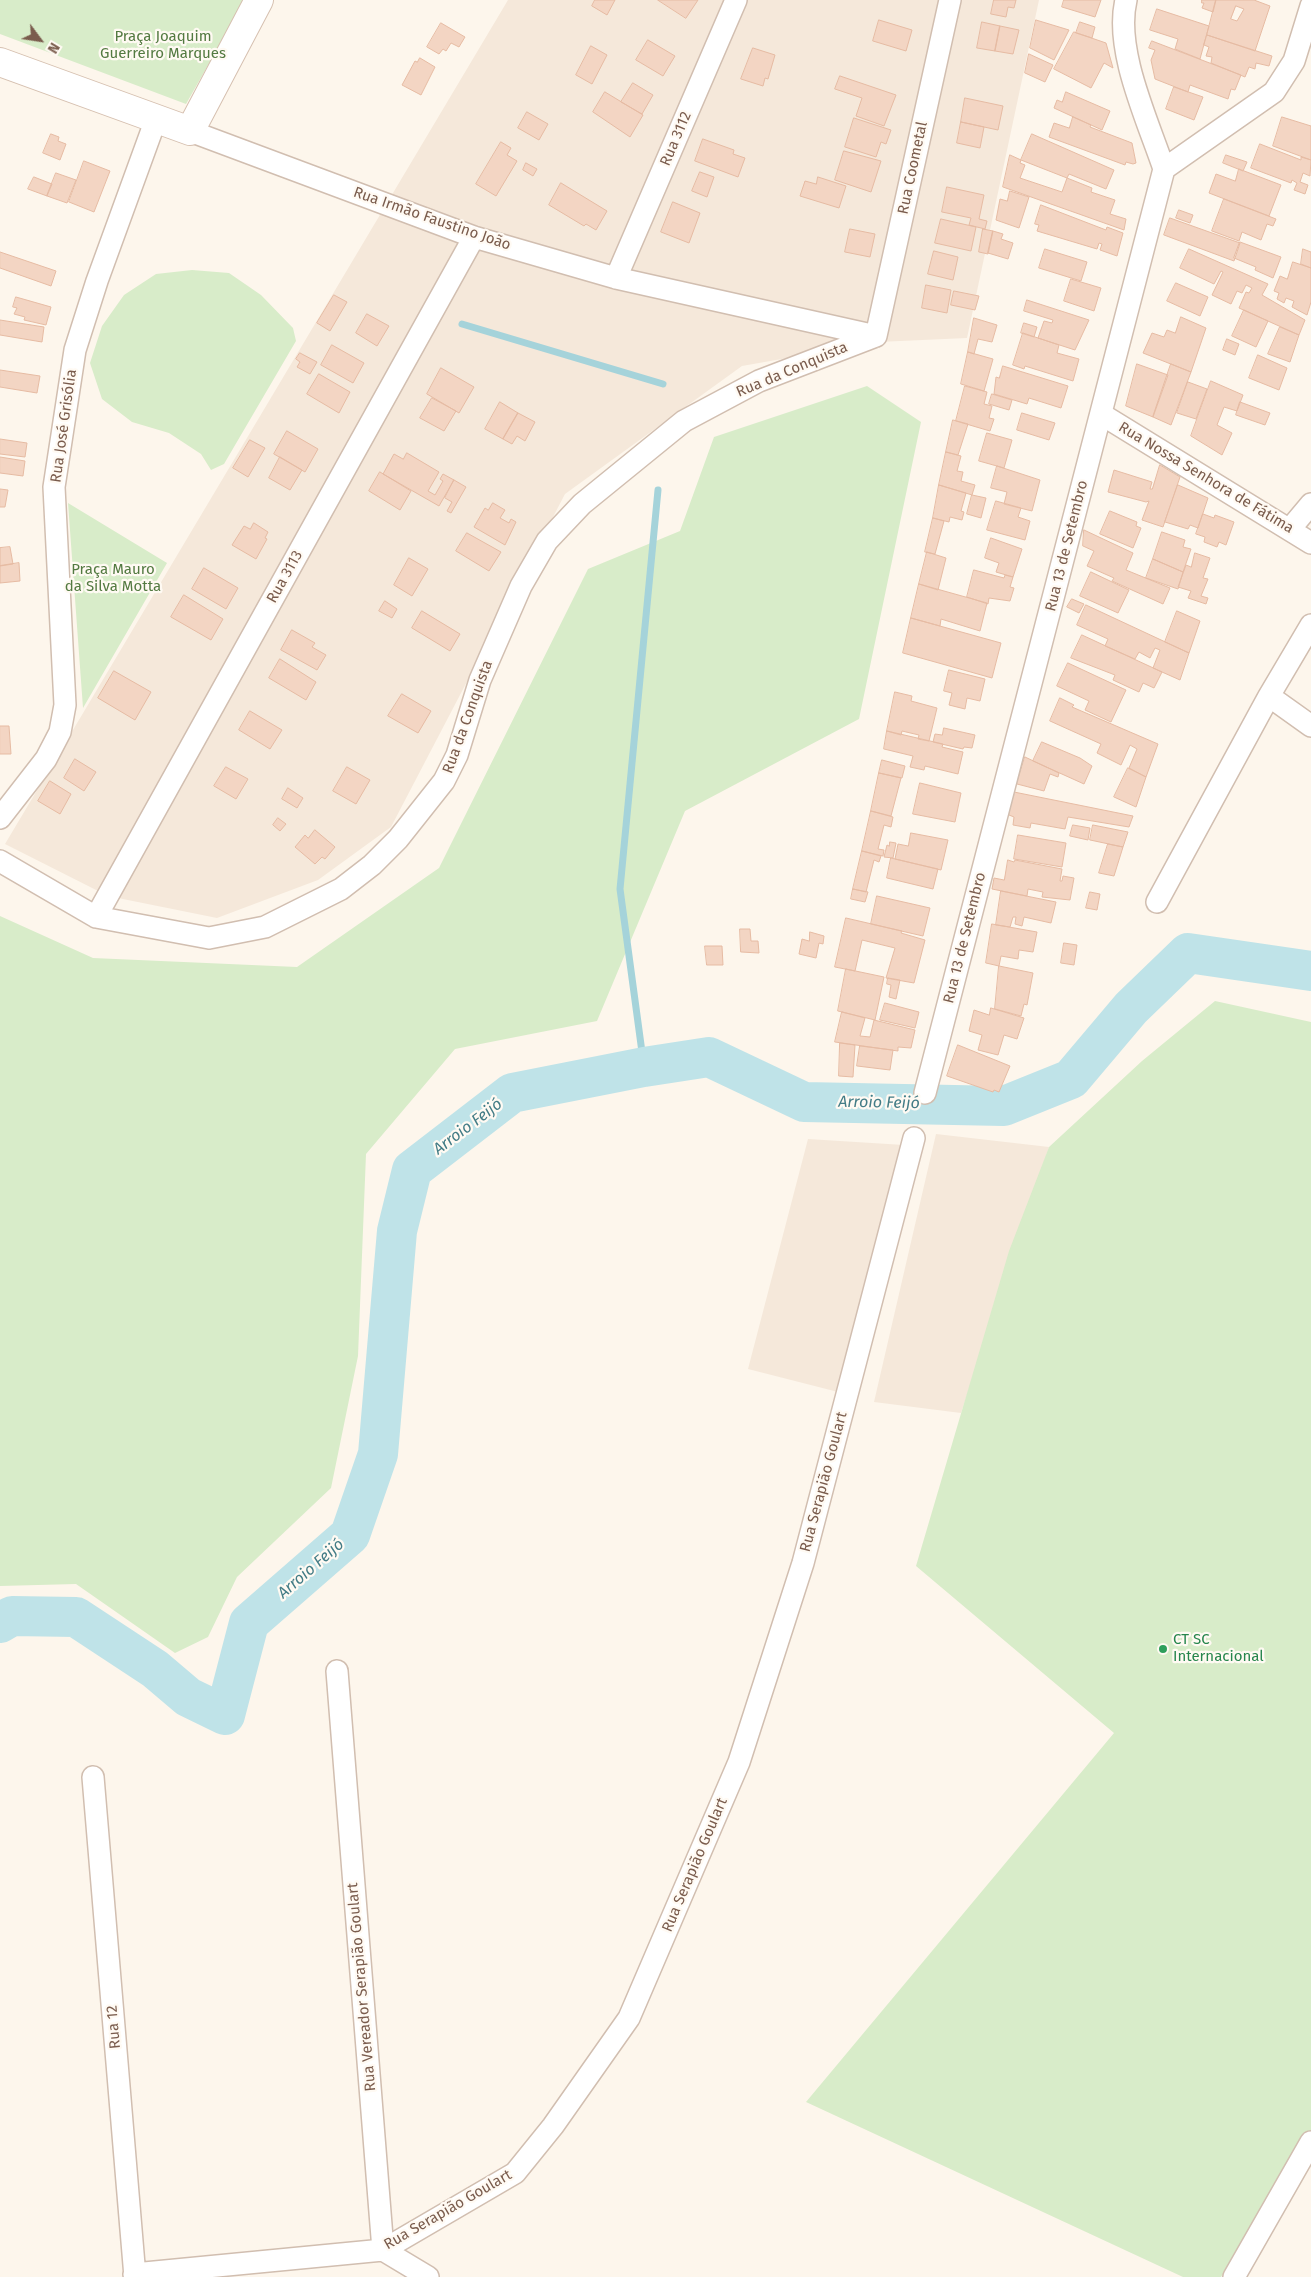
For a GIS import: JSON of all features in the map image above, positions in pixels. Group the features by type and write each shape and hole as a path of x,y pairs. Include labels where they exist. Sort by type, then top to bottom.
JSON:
{"street":[{"path":"190,131 259,0"},
{"name":"Rua 3112","path":"616,278 736,0"},
{"name":"Rua Coometal","path":"876,336 950,0"},
{"path":"1126,0 1123,13 1126,53 1164,170 1274,92 1294,60 1311,6"},
{"name":"Rua Irmão Faustino João","path":"0,62 474,237 616,278 876,336"},
{"name":"Rua José Grisólia","path":"0,818 46,758 60,732 66,705 54,486 75,350 97,281 156,119"},
{"name":"Rua 13 de Setembro","path":"925,1093 1164,170"},
{"name":"Rua 3113","path":"96,917 474,237"},
{"name":"Rua da Conquista","path":"0,861 96,917 209,938 265,927 341,889 372,865 398,839 444,781 460,746 480,680 521,586 547,541 582,504 684,421 759,381 876,336"},
{"name":"Rua Nossa Senhora de Fátima","path":"1101,414 1311,543"},
{"path":"1290,530 1311,504"},
{"path":"1157,902 1269,696 1311,625"},
{"path":"1269,696 1311,726"},
{"name":"Rua Serapião Goulart","path":"134,2275 383,2250 515,2173 553,2126 629,2018 739,1762 803,1563 914,1138"},
{"name":"Rua Vereador Serapião Goulart","path":"337,1671 383,2250"},
{"name":"Rua 12","path":"93,1777 134,2275"},
{"path":"1234,2277 1311,2142"},
{"path":"383,2250 428,2277"}],"shaded area":[{"path":"508,0 1039,0 967,338 878,342 742,366 565,494 391,827 318,880 217,918 108,896 5,844"},
{"path":"936,1134 1049,1147 961,1413 874,1402"},
{"path":"808,1139 904,1145 842,1393 748,1369"}],"green space":[{"name":"Praça Joaquim Guerreiro Marques","path":"0,0 245,0 186,104 0,34"},
{"path":"192,270 229,273 261,295 293,328 296,341 224,464 211,470 201,454 169,433 132,422 102,399 90,363 102,326 124,295 156,274"},
{"path":"867,386 921,422 859,719 685,811 597,1021 455,1049 366,1154 358,1356 331,1488 237,1577 208,1637 175,1653 76,1584 0,1586 0,916 93,958 297,967 439,868 588,569 680,531 714,437"},
{"name":"Praça Mauro da Silva Motta","path":"68,503 167,563 83,708"},
{"name":"CT SC Internacional","path":"1215,1001 1311,1022 1311,2131 1221,2277 1183,2277 806,2102 1114,1733 916,1566 1009,1251 1049,1147 1142,1061"}],"building":[{"path":"595,0 615,0 607,15 592,6"},
{"path":"658,0 698,0 686,18"},
{"path":"994,0 1016,0 1014,8 1008,7 1006,17 991,14"},
{"path":"1064,0 1101,0 1095,17 1062,7"},
{"path":"1202,0 1216,0 1213,12 1202,8 1204,3 1202,3"},
{"path":"1216,0 1254,0 1270,6 1255,51 1207,35","holes":["1236,6 1244,9 1237,21 1231,19"]},
{"path":"1157,9 1209,26 1200,59 1175,49 1178,39 1150,30"},
{"path":"879,20 912,30 906,51 873,41"},
{"path":"1036,20 1069,30 1054,60 1030,48"},
{"path":"982,22 1000,26 995,51 977,48"},
{"path":"1080,22 1095,27 1092,38 1076,33"},
{"path":"441,23 465,37 459,47 451,43 446,51 443,49 439,54 427,47"},
{"path":"1000,26 1019,30 1013,54 995,51"},
{"path":"1074,32 1106,43 1113,68 1104,63 1091,88 1054,69"},
{"path":"1207,35 1272,56 1269,66 1256,63 1255,69 1249,67 1245,77 1211,63 1212,57 1206,56 1209,47 1204,45"},
{"path":"648,40 675,56 663,76 636,60"},
{"path":"1152,41 1241,75 1235,90 1231,89 1228,99 1190,85 1188,92 1155,79 1151,60 1155,50 1149,48"},
{"path":"591,46 607,55 592,84 576,75"},
{"path":"753,48 775,55 768,79 765,78 763,86 741,79"},
{"path":"1029,54 1053,65 1045,82 1025,73"},
{"path":"420,58 435,67 421,95 402,85 415,61 417,62"},
{"path":"840,76 896,95 884,126 856,116 862,98 835,89"},
{"path":"633,83 653,95 642,114 621,102"},
{"path":"1174,87 1203,97 1194,120 1166,109"},
{"path":"605,92 643,115 630,137 593,112"},
{"path":"1066,92 1110,111 1102,130 1054,108 1057,100 1062,102"},
{"path":"965,98 1003,106 998,130 961,122"},
{"path":"527,112 548,124 539,140 518,128"},
{"path":"1073,117 1091,125 1090,127 1132,143 1136,163 1126,162 1125,165 1049,137 1054,123 1069,128"},
{"path":"1282,117 1311,126 1311,160 1273,146"},
{"path":"854,118 891,130 886,144 881,142 876,157 845,147"},
{"path":"961,122 984,127 980,148 957,143"},
{"path":"51,134 59,137 58,141 66,144 60,160 43,153"},
{"path":"1032,134 1114,170 1106,189 1069,174 1067,178 1021,160"},
{"path":"703,139 734,150 733,154 745,158 738,177 695,161"},
{"path":"501,142 511,148 507,155 517,161 496,196 476,184"},
{"path":"1260,144 1301,160 1301,157 1311,160 1310,176 1303,173 1300,182 1308,185 1305,194 1294,190 1297,183 1292,180 1291,183 1251,168"},
{"path":"844,151 881,161 871,192 835,180"},
{"path":"1010,155 1021,160 1020,163 1025,165 1020,178 1062,192 1067,178 1092,188 1091,192 1115,200 1110,214 1126,219 1124,230 1003,187"},
{"path":"1226,155 1247,162 1243,171 1223,163"},
{"path":"84,161 110,171 94,212 69,202"},
{"path":"526,163 537,169 533,176 523,170"},
{"path":"1239,169 1281,185 1269,216 1209,193 1216,174 1235,181"},
{"path":"700,172 714,177 707,197 692,191"},
{"path":"56,173 76,180 67,203 47,196"},
{"path":"34,177 52,184 47,196 28,189"},
{"path":"818,177 846,186 839,208 800,196 805,181 816,184"},
{"path":"561,183 607,211 596,230 586,224 584,226 549,205"},
{"path":"947,187 984,195 979,219 987,221 985,229 969,225 971,218 942,212"},
{"path":"1010,191 1029,197 1019,228 996,220 1000,199 1007,201"},
{"path":"1224,199 1276,219 1273,226 1267,224 1261,240 1242,232 1239,241 1212,231"},
{"path":"673,202 700,213 689,243 661,232"},
{"path":"1041,205 1106,230 1107,227 1123,233 1117,256 1100,250 1102,244 1099,243 1097,249 1037,231 1039,225 1035,224"},
{"path":"1179,210 1193,215 1190,223 1176,218"},
{"path":"1170,218 1240,243 1234,261 1164,235"},
{"path":"941,219 976,227 971,251 935,243"},
{"path":"850,229 875,234 870,257 845,252"},
{"path":"983,229 993,231 988,254 979,252"},
{"path":"993,231 1003,234 1001,239 1013,243 1008,259 988,253"},
{"path":"1240,242 1281,257 1273,278 1255,270 1256,267 1234,258"},
{"path":"1045,249 1087,262 1081,281 1039,268"},
{"path":"1189,249 1268,284 1262,295 1305,320 1299,335 1239,308 1246,292 1249,293 1252,288 1246,285 1242,293 1237,291 1231,304 1212,295 1223,272 1221,271 1214,284 1180,268"},
{"path":"1303,249 1311,252 1311,268 1301,264"},
{"path":"934,251 958,257 953,280 928,274"},
{"path":"0,252 56,271 51,286 0,268"},
{"path":"1293,262 1311,268 1311,302 1307,315 1292,307 1294,301 1286,298 1284,303 1277,299 1279,293 1274,291 1280,276 1287,279"},
{"path":"1071,279 1101,288 1094,311 1064,301"},
{"path":"1176,283 1208,297 1200,316 1167,301"},
{"path":"926,285 951,290 947,313 922,308"},
{"path":"954,291 979,296 975,310 951,305"},
{"path":"334,295 347,302 330,331 317,323"},
{"path":"16,297 51,307 46,325 24,320 25,317 14,314 17,308 13,307"},
{"path":"1027,300 1089,320 1075,350 1038,338 1044,321 1052,323 1053,320 1024,311"},
{"path":"1244,310 1268,321 1256,347 1232,336"},
{"path":"367,314 389,326 377,346 356,333"},
{"path":"1181,317 1206,328 1191,372 1143,353 1152,333 1164,337 1167,330 1175,333"},
{"path":"974,318 997,325 992,342 978,339 974,354 968,352"},
{"path":"0,320 44,327 42,342 0,335"},
{"path":"1024,323 1037,327 1034,337 1021,333"},
{"path":"1280,327 1299,335 1290,362 1268,354"},
{"path":"1023,333 1059,345 1057,353 1079,359 1073,381 1025,366 1024,369 1013,365"},
{"path":"1227,339 1239,344 1235,355 1223,350"},
{"path":"332,345 364,363 353,383 321,365"},
{"path":"968,352 993,359 984,391 961,384"},
{"path":"300,353 317,362 310,374 297,367 300,362 296,359"},
{"path":"1258,355 1287,368 1279,390 1249,378"},
{"path":"1137,364 1168,375 1153,417 1126,406"},
{"path":"1171,364 1191,372 1171,425 1153,417"},
{"path":"1003,366 1068,386 1061,408 1029,398 1027,404 994,394 996,377 999,378"},
{"path":"441,368 474,387 459,413 427,394"},
{"path":"0,370 40,376 37,393 0,387"},
{"path":"319,374 350,392 339,413 307,394"},
{"path":"1211,381 1243,395 1237,411 1224,407 1217,425 1232,433 1222,455 1191,436"},
{"path":"1188,382 1207,389 1196,419 1177,413"},
{"path":"965,386 987,392 984,404 992,406 989,418 994,419 990,431 956,421"},
{"path":"992,394 1012,400 1009,410 989,404"},
{"path":"432,398 456,411 444,431 420,418"},
{"path":"500,402 518,413 503,439 485,429"},
{"path":"1240,402 1270,413 1265,425 1236,415"},
{"path":"518,413 535,422 525,441 517,436 512,444 503,439"},
{"path":"1022,413 1055,423 1049,440 1017,430"},
{"path":"953,420 968,424 958,455 946,452"},
{"path":"287,431 318,449 305,472 274,454"},
{"path":"987,433 1012,440 1004,468 979,461"},
{"path":"0,439 27,443 25,457 0,454"},
{"path":"250,440 265,448 248,477 233,468"},
{"path":"946,452 961,456 957,471 963,472 961,481 975,485 972,495 939,485"},
{"path":"407,453 439,472 428,491 435,495 443,481 440,479 443,474 454,480 439,506 383,474 394,454 403,459"},
{"path":"0,457 25,461 23,476 0,473"},
{"path":"280,457 302,470 290,490 269,478"},
{"path":"1160,465 1180,477 1163,527 1142,520 1149,501 1146,502 1108,492 1114,470 1152,482 1150,489 1152,489"},
{"path":"997,466 1040,480 1032,511 1004,504 1007,492 991,488"},
{"path":"380,472 411,491 400,510 369,491"},
{"path":"454,480 466,487 451,513 447,511 452,502 445,498"},
{"path":"939,485 966,493 961,511 964,512 962,520 950,517 949,522 933,518"},
{"path":"1178,485 1208,498 1198,528 1190,525 1188,529 1165,522"},
{"path":"0,489 8,490 5,507 0,507"},
{"path":"972,495 986,498 981,518 967,514"},
{"path":"996,501 1021,508 1018,517 1030,521 1025,540 987,530"},
{"path":"493,503 505,510 500,518 509,523 511,519 516,522 505,545 474,527 485,508 488,510"},
{"path":"1110,511 1137,522 1136,526 1141,528 1133,548 1100,534"},
{"path":"1203,514 1214,518 1215,515 1234,522 1226,545 1219,542 1217,547 1204,542 1205,537 1196,534"},
{"path":"933,518 944,521 935,554 925,552"},
{"path":"254,523 268,532 265,538 267,539 256,559 232,545 244,526 250,529"},
{"path":"1084,530 1133,553 1126,570 1170,588 1163,604 1112,581 1114,578 1087,566 1094,551 1083,546"},
{"path":"1162,532 1185,540 1183,547 1191,549 1183,572 1153,559"},
{"path":"467,533 501,552 489,571 456,551"},
{"path":"991,538 1022,549 1013,577 996,572 999,563 985,558"},
{"path":"10,547 13,564 0,566 0,548"},
{"path":"927,552 946,558 938,590 919,584"},
{"path":"1195,553 1210,558 1203,578 1208,579 1201,596 1208,598 1206,604 1188,598 1191,591 1178,587 1186,565 1191,567"},
{"path":"409,558 428,569 412,596 394,585"},
{"path":"1153,559 1183,572 1178,589 1146,578"},
{"path":"19,563 20,581 0,583 0,566"},
{"path":"204,568 238,588 226,609 192,589"},
{"path":"974,570 1004,578 1005,575 1013,577 1010,587 1014,588 1010,601 989,598 988,604 967,597"},
{"path":"1091,572 1129,590 1118,613 1080,596"},
{"path":"919,584 987,603 980,631 941,619 940,626 911,618"},
{"path":"184,595 223,619 211,640 171,617"},
{"path":"1072,599 1084,604 1079,613 1067,607"},
{"path":"385,601 397,609 392,618 379,611"},
{"path":"1086,605 1189,653 1180,680 1153,668 1160,650 1155,648 1150,658 1139,652 1135,659 1105,646 1108,639 1077,625"},
{"path":"422,611 460,634 450,651 412,628"},
{"path":"1177,611 1200,621 1189,653 1165,642"},
{"path":"911,618 1001,643 992,678 903,653"},
{"path":"292,630 315,643 312,647 326,655 317,670 281,650"},
{"path":"1082,635 1162,672 1154,688 1143,683 1139,692 1113,680 1115,675 1071,658"},
{"path":"280,659 316,682 306,700 269,678"},
{"path":"1068,663 1126,690 1111,722 1085,710 1089,701 1057,686"},
{"path":"949,670 985,679 980,701 967,698 965,709 949,705 952,693 944,691"},
{"path":"114,671 151,692 135,720 98,698"},
{"path":"895,692 912,696 911,701 937,708 929,741 918,739 919,735 902,731 901,735 887,731"},
{"path":"402,694 431,711 418,733 388,716"},
{"path":"1060,698 1074,705 1072,707 1158,744 1146,777 1129,768 1137,749 1130,745 1121,765 1097,753 1101,744 1050,721"},
{"path":"250,711 282,730 270,749 239,730"},
{"path":"0,726 9,726 11,754 0,754"},
{"path":"944,728 975,735 972,748 964,747 963,749 933,742 935,734 942,735"},
{"path":"887,731 943,744 942,747 963,752 958,774 925,766 924,770 910,767 913,756 884,749"},
{"path":"1042,742 1080,758 1092,766 1084,784 1033,761"},
{"path":"1025,757 1059,773 1058,777 1050,774 1044,791 1017,784"},
{"path":"75,759 96,772 84,791 64,778"},
{"path":"882,760 905,766 902,778 879,773"},
{"path":"226,767 248,779 236,799 214,786"},
{"path":"347,767 370,780 356,804 333,791"},
{"path":"1128,768 1146,777 1136,807 1114,797"},
{"path":"879,773 901,778 891,816 871,811"},
{"path":"50,781 71,794 60,814 38,801"},
{"path":"920,783 961,793 955,822 913,814"},
{"path":"288,788 303,798 297,808 282,799"},
{"path":"1014,792 1133,816 1129,827 1068,817 1065,829 1031,823 1030,828 1013,825 1014,817 1009,815"},
{"path":"871,811 893,817 891,827 884,825 878,849 884,850 883,856 862,851"},
{"path":"278,818 286,824 280,831 273,825"},
{"path":"1073,825 1090,828 1088,840 1070,836"},
{"path":"1093,825 1128,832 1123,847 1090,840"},
{"path":"315,830 335,847 325,859 322,857 315,864 295,847 305,835 308,838"},
{"path":"911,833 948,840 941,870 895,859 898,844 908,846"},
{"path":"1018,835 1066,843 1062,867 1014,859"},
{"path":"890,842 896,843 893,858 884,857 887,845 889,846"},
{"path":"1108,844 1123,847 1114,876 1099,873"},
{"path":"862,851 881,856 879,862 874,860 866,892 853,889"},
{"path":"891,858 938,869 933,889 887,878"},
{"path":"1008,860 1062,869 1060,881 1062,881 1063,876 1074,878 1070,900 1042,897 1043,892 1028,889 1027,896 992,889 994,878 1004,880"},
{"path":"853,889 868,892 865,902 851,899"},
{"path":"1001,891 1056,902 1051,923 1024,917 1022,926 1015,924 1016,917 1013,917 1010,927 996,925"},
{"path":"1090,892 1100,894 1097,910 1086,908"},
{"path":"877,896 930,908 923,936 871,924"},
{"path":"846,918 902,931 901,933 925,940 914,983 886,978 895,948 862,940 855,971 835,967"},
{"path":"992,924 1037,932 1033,952 1019,950 1018,959 1001,956 999,966 986,963"},
{"path":"740,929 750,929 751,941 758,941 759,953 741,952"},
{"path":"810,932 824,936 823,944 819,943 816,958 799,954 802,939 809,941"},
{"path":"1064,943 1077,945 1074,965 1061,963"},
{"path":"705,946 722,946 723,965 707,965"},
{"path":"999,966 1033,973 1027,1005 1024,1004 1021,1016 995,1009"},
{"path":"846,969 884,977 875,1020 838,1011"},
{"path":"888,978 900,980 896,999 889,997 891,985 887,984"},
{"path":"885,1003 919,1012 915,1028 880,1020"},
{"path":"991,1008 1024,1018 1017,1039 1004,1035 998,1055 978,1050 982,1035 969,1031 974,1010 989,1015"},
{"path":"842,1012 865,1018 860,1036 870,1037 874,1020 915,1030 911,1048 898,1047 898,1051 835,1042"},
{"path":"840,1043 855,1045 853,1077 839,1076"},
{"path":"958,1045 1010,1066 999,1092 994,1090 993,1092 947,1076"},
{"path":"860,1046 893,1050 890,1070 857,1066"}],"waterway":[{"path":"462,324 663,384"},
{"path":"644,1067 620,889 658,490"},
{"name":"Arroio Feijó","path":"0,1623 12,1616 76,1617 155,1669 188,1697 225,1715 249,1623 350,1535 378,1454 397,1231 412,1170 512,1093 644,1067 709,1057 804,1102 1004,1106 1071,1079 1131,1008 1188,953 1311,971"}],"place":[{"name":"CT SC Internacional","path":"1163,1649"}]}
